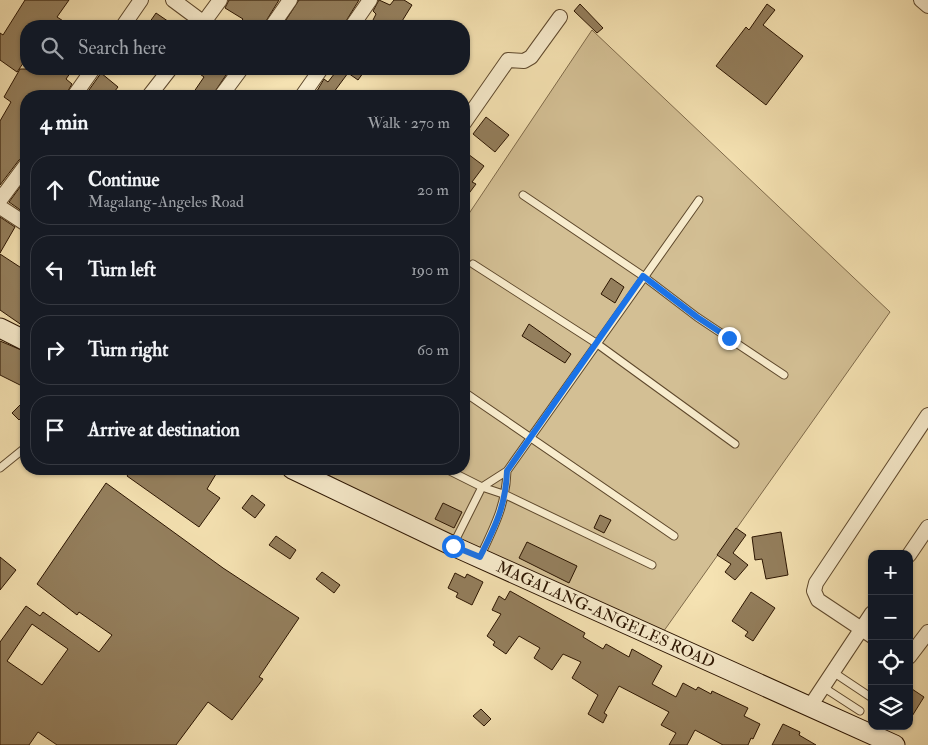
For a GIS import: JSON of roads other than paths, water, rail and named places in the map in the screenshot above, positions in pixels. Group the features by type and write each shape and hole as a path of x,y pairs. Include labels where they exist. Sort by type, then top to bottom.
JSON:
{"main road":[{"path":"0,328 20,338"},
{"name":"MAGALANG-ANGELES ROAD","path":"305,475 453,546 809,708 895,745"}],"street":[{"path":"127,20 141,0"},
{"path":"173,0 197,20"},
{"path":"206,20 220,0"},
{"path":"276,20 290,0"},
{"path":"356,20 370,0"},
{"path":"921,0 928,6"},
{"path":"470,114 508,60 524,61 531,57 560,17"},
{"path":"78,90 89,75"},
{"path":"154,90 165,75"},
{"path":"225,90 237,75"},
{"path":"306,90 317,75"},
{"path":"0,200 20,173"},
{"path":"0,207 20,220"},
{"path":"809,708 833,672 867,632 818,600 814,591 816,583 928,416"},
{"path":"913,550 928,527"},
{"path":"913,652 928,632"}],"lane":[{"path":"523,195 643,276 697,317 784,375"},
{"path":"453,546 482,487 507,471 643,276 699,200"},
{"path":"473,264 596,344 735,444"},
{"path":"470,396 674,536"},
{"path":"0,468 20,452"},
{"path":"480,557 493,530 506,495 507,471"},
{"path":"458,475 482,487 506,495 652,566"},
{"path":"833,672 868,695"},
{"path":"823,687 860,711"}]}
